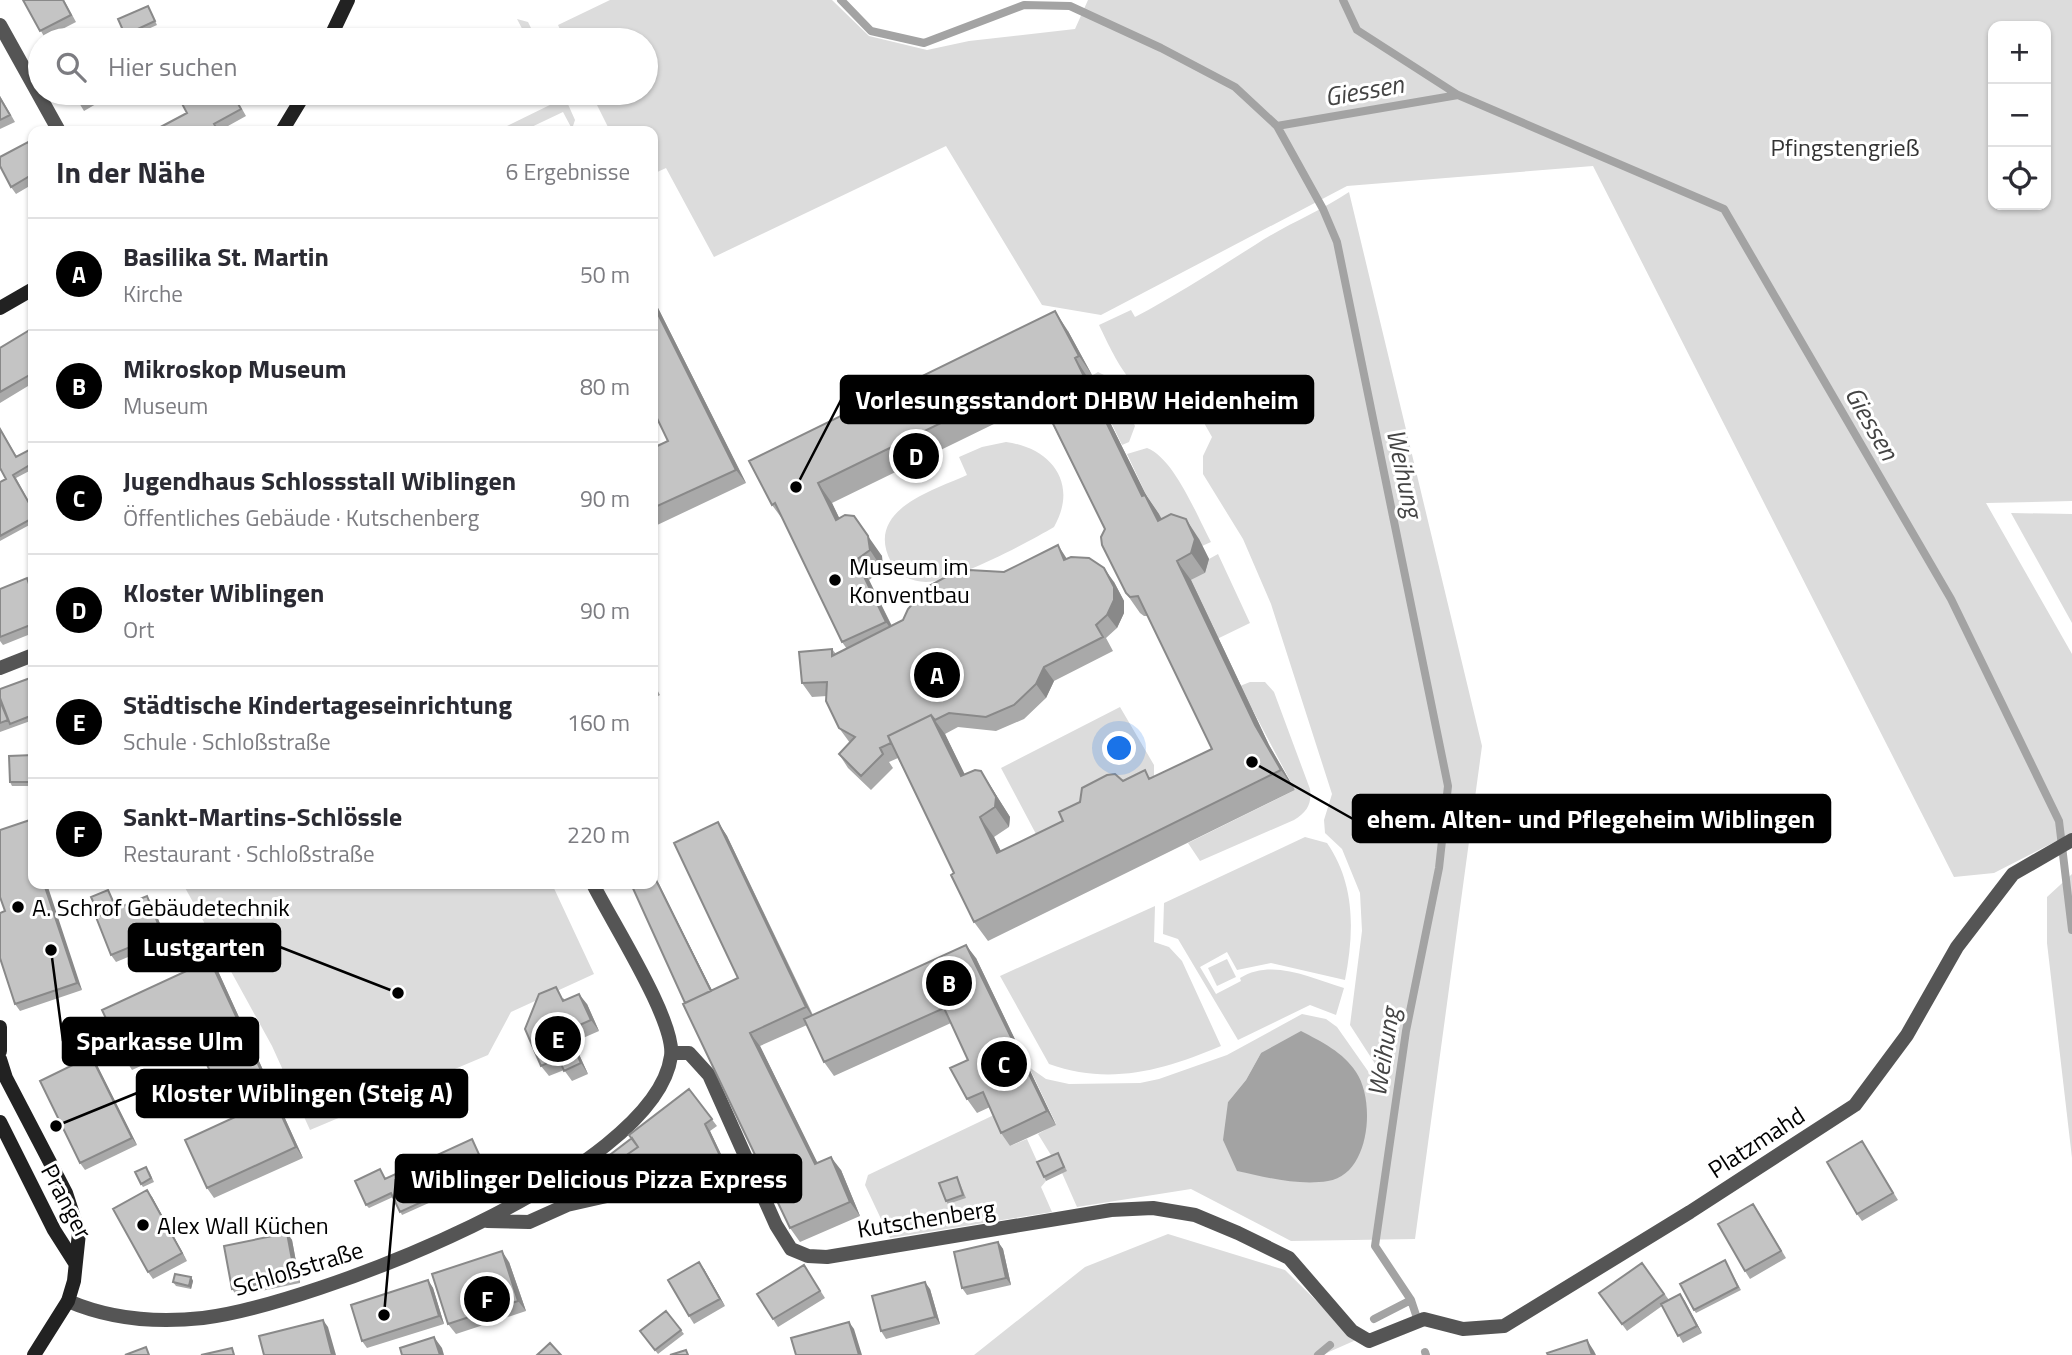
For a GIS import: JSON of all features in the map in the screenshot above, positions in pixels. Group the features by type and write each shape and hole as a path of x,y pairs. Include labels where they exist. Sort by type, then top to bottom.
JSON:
{"main road":[{"path":"335,28 348,0"},
{"path":"285,126 298,105"},
{"path":"0,308 28,292"},
{"path":"0,1027 0,1052"},
{"name":"Pranger","path":"0,1059 6,1078 70,1202 79,1233 68,1301 34,1355"},
{"name":"Pranger","path":"0,1122 54,1230 75,1263"}],"street":[{"path":"0,25 28,75"},
{"path":"45,105 56,126"},
{"path":"0,667 28,657"},
{"name":"Platzmahd","path":"1369,1341 1424,1319 1463,1329 1504,1326 1690,1213 1855,1105 1907,1035 1957,947 2014,873 2072,840"},
{"path":"596,889 652,995 669,1033 672,1053 689,1053 709,1075 760,1191"},
{"name":"Schloßstraße","path":"68,1301 92,1312 131,1318 201,1318 242,1311 350,1279 486,1221 594,1153 646,1111 666,1080 672,1053"},
{"path":"486,1221 529,1222 567,1205 651,1186 696,1182 760,1191"},
{"name":"Kutschenberg","path":"760,1191 791,1249 808,1256 827,1257 1111,1210 1153,1208 1195,1216 1289,1258 1352,1331 1369,1341"}],"green space":[{"name":"Pfingstengrieß","path":"610,0 832,0 869,36 927,50 969,41 1075,29 1088,0 2072,0 2072,501 1986,503 2072,654 2072,833 1994,873 1954,877 1593,166 1347,186 1101,315 1042,305 946,146 714,257 666,168 658,172 658,126 608,126 597,105 658,105 658,28 559,28 558,25"},
{"path":"517,19 528,22 531,28 522,28"},
{"path":"550,105 568,105 575,120 570,126 563,112 534,126 507,126"},
{"path":"1349,192 1482,746 1415,1239 1291,1241 1191,1189 1077,1207 1062,1173 1038,1134 1056,1124 1029,1067 1046,1079 1069,1084 1140,1083 1227,1055 1302,1014 1326,1019 1337,1027 1370,1074 1383,1076 1350,1025 1362,931 1360,893 1342,849 1325,833 1324,820 1332,794 1271,604 1243,539 1203,474 1203,456 1212,437 1195,407 1176,407 1160,403 1146,396 1134,385 1115,357 1099,325 1131,310 1135,317 1266,238","holes":["1261,1053 1364,1141 1228,1102 1246,1080"]},
{"path":"1098,372 1110,378 1120,395 1102,404 1088,378"},
{"path":"1127,409 1135,426 1129,442 1122,445 1109,418"},
{"path":"1006,442 1036,452 1056,470 1062,482 1063,496 1061,511 1054,527 1010,551 954,576 926,582 901,574 891,562 885,544 887,529 894,516 920,496 967,475 959,457 982,447"},
{"path":"1147,448 1157,454 1175,475 1211,542 1202,546 1156,516 1127,454"},
{"path":"2011,513 2072,514 2072,623"},
{"path":"1218,554 1250,623 1217,639 1191,580 1205,573 1209,559"},
{"path":"1250,682 1265,682 1274,692 1310,789 1309,803 1305,811 1294,820 1200,861 1188,843 1295,790 1240,686"},
{"path":"1120,707 1154,765 1154,777 1036,834 1001,768"},
{"path":"1305,837 1327,843 1348,892 1351,927 1345,980 1271,963 1237,970 1227,952 1200,967 1216,994 1252,972 1265,970 1292,972 1344,988 1336,1015 1310,1005 1238,1040 1178,939 1163,934 1164,903"},
{"path":"2072,874 2072,1158 2047,943 2047,897"},
{"path":"186,889 554,889 594,974 511,1012 488,1055 310,1130 272,1046"},
{"path":"1155,906 1154,942 1169,947 1182,961 1221,1046 1179,1062 1136,1072 1094,1074 1049,1064 1000,976"},
{"path":"1227,959 1236,977 1217,986 1208,968"},
{"path":"996,1114 1010,1146 1027,1139 1046,1181 1041,1187 1052,1212 890,1238 865,1185 868,1175"},
{"path":"1168,1234 1285,1270 1356,1340 1322,1355 974,1355 1085,1267"}],"shaded area":[{"path":"1301,1031 1338,1053 1356,1072 1366,1100 1367,1118 1361,1152 1353,1166 1342,1176 1328,1181 1294,1182 1237,1171 1223,1140 1228,1102 1246,1080 1261,1053"}],"building":[{"path":"23,0 63,0 71,15 46,28 38,28"},
{"path":"148,6 155,21 140,28 122,28 118,19"},
{"path":"0,98 10,115 0,120"},
{"path":"183,105 239,105 241,109 214,124 215,126 162,126 187,113"},
{"path":"28,142 28,177 11,187 0,166 0,157"},
{"path":"1055,311 1079,356 1075,358 1142,496 1145,495 1158,521 1171,514 1186,519 1195,539 1191,553 1177,561 1255,725 1281,770 974,922 951,875 954,873 888,736 931,715 961,776 975,770 981,771 996,797 995,807 980,817 997,853 1063,821 1059,812 1080,802 1082,788 1107,775 1115,774 1123,781 1145,770 1149,779 1212,749 1138,596 1130,597 1126,593 1102,545 1101,537 1105,529 1031,379 818,483 836,520 845,515 854,516 868,536 870,550 856,560 886,622 842,642 775,503 772,505 749,461"},
{"path":"658,314 736,470 658,506 658,446 668,441 658,420"},
{"path":"28,331 28,376 0,392 0,348"},
{"path":"0,429 16,457 28,451 28,466 13,475 28,501 28,521 0,536 0,482 6,479 0,468"},
{"path":"1058,545 1064,560 1071,557 1089,558 1104,568 1114,587 1114,600 1107,615 1096,625 1103,637 1044,667 1036,684 1014,705 986,717 949,713 935,720 931,715 888,736 891,743 880,748 883,754 861,776 839,754 855,737 839,728 826,701 827,682 802,683 799,652 832,649 832,656 903,620 908,609 927,587 955,572 1004,572"},
{"path":"27,578 28,626 0,637 0,589"},
{"path":"28,679 28,717 10,724 0,698 0,689"},
{"path":"0,701 8,720 0,723"},
{"path":"28,755 28,782 10,782 9,756"},
{"path":"28,821 28,889 46,889 77,983 15,1004 0,958 0,913 5,911 0,897 0,830"},
{"path":"718,822 806,1007 750,1033 815,1164 831,1157 850,1202 790,1228 683,1004 738,978 674,843"},
{"path":"658,884 711,991 685,1003 633,889 658,889"},
{"path":"108,890 116,908 99,915 91,897"},
{"path":"147,896 162,934 111,955 96,917"},
{"path":"966,945 1047,1111 1001,1133 983,1092 967,1099 950,1068 968,1060 944,1008 824,1062 804,1019"},
{"path":"210,960 265,1079 222,1098 191,1029 125,1059 102,1010"},
{"path":"556,987 563,1001 579,994 591,1020 575,1027 570,1040 581,1063 564,1071 559,1058 541,1066 525,1029 539,994"},
{"path":"91,1056 132,1138 80,1163 40,1081"},
{"path":"267,1083 276,1103 274,1099 232,1118 224,1102"},
{"path":"689,1089 712,1119 705,1124 723,1162 641,1174 628,1154 638,1147 629,1135"},
{"path":"274,1099 296,1147 207,1188 185,1140"},
{"path":"632,1138 638,1147 628,1154 644,1178 602,1181 594,1167"},
{"path":"472,1139 487,1172 400,1212 391,1193 366,1205 355,1181 380,1169 385,1179"},
{"path":"1862,1141 1893,1193 1857,1214 1827,1162"},
{"path":"1058,1153 1064,1167 1044,1177 1037,1162"},
{"path":"146,1167 151,1178 141,1184 135,1172"},
{"path":"957,1177 963,1195 946,1201 939,1183"},
{"path":"147,1190 182,1253 148,1272 113,1209"},
{"path":"1753,1204 1781,1251 1745,1271 1718,1224"},
{"path":"287,1233 295,1276 232,1289 224,1246"},
{"path":"998,1242 1006,1278 962,1288 954,1252"},
{"path":"502,1251 518,1301 448,1324 432,1274"},
{"path":"1725,1260 1738,1287 1694,1310 1680,1284"},
{"path":"699,1262 720,1299 689,1316 668,1280"},
{"path":"1642,1263 1664,1294 1622,1324 1599,1293"},
{"path":"804,1265 820,1291 773,1319 757,1294"},
{"path":"175,1274 191,1277 189,1286 173,1282"},
{"path":"428,1280 439,1316 362,1341 351,1305"},
{"path":"925,1282 935,1317 881,1331 872,1296"},
{"path":"1680,1294 1697,1326 1678,1336 1661,1304"},
{"path":"666,1311 681,1330 655,1350 640,1331"},
{"path":"323,1320 332,1355 264,1355 259,1336"},
{"path":"849,1322 859,1355 796,1355 791,1338"},
{"path":"434,1337 440,1355 402,1355 400,1348"},
{"path":"1587,1340 1592,1355 1547,1353"},
{"path":"550,1343 561,1355 537,1355"},
{"path":"146,1347 149,1355 125,1355"},
{"path":"232,1348 234,1355 201,1355"},
{"path":"686,1350 688,1355 670,1355"}],"waterway":[{"name":"Weihung","path":"841,0 871,31 924,43 1024,5 1070,6 1161,48 1235,87 1277,126 1323,209 1337,242 1448,786 1439,868 1406,1031 1375,1246 1411,1300 1416,1315"},
{"name":"Giessen","path":"1343,0 1357,30 1458,95 1724,209 1951,599 2059,821 2072,930"},
{"name":"Giessen","path":"1277,126 1458,95"},
{"path":"1374,1319 1411,1300"},
{"path":"1318,1355 1330,1345"}],"place":[{"name":"Kloster Wiblingen","path":"916,456"},
{"name":"Vorlesungsstandort DHBW Heidenheim","path":"796,487"},
{"name":"Museum im Konventbau","path":"835,580"},
{"name":"Basilika St. Martin","path":"937,675"},
{"name":"ehem. Alten- und Pflegeheim Wiblingen","path":"1252,762"},
{"name":"A. Schrof Gebäudetechnik","path":"18,907"},
{"name":"Sparkasse Ulm","path":"51,950"},
{"name":"Mikroskop Museum","path":"949,983"},
{"name":"Lustgarten","path":"398,993"},
{"name":"Städtische Kindertageseinrichtung","path":"558,1039"},
{"name":"Jugendhaus Schlossstall Wiblingen","path":"1004,1064"},
{"name":"Kloster Wiblingen (Steig A)","path":"56,1126"},
{"name":"Alex Wall Küchen","path":"143,1225"},
{"name":"Sankt-Martins-Schlössle","path":"487,1299"},
{"name":"Wiblinger Delicious Pizza Express","path":"384,1315"}]}
